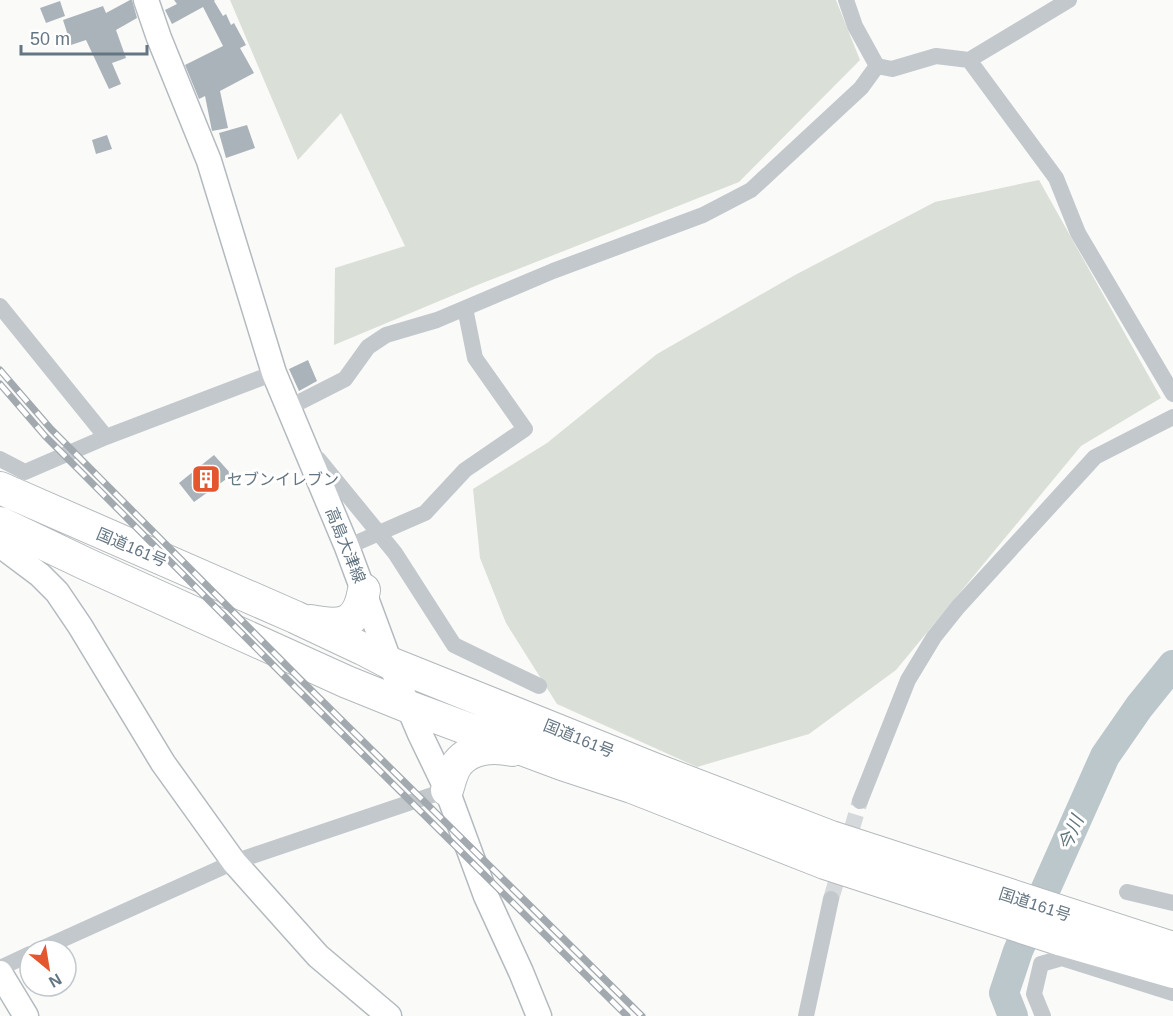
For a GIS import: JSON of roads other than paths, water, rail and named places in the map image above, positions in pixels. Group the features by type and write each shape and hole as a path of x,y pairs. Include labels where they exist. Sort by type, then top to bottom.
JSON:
{"highway":[{"name":"国道161号","path":"0,488 295,617 407,691 562,764 632,787 825,863 1062,940 1173,972"},
{"name":"国道161号","path":"0,522 86,564 321,670 407,691 654,768 831,837 1173,948"},
{"path":"295,617 331,625 353,616 362,600 368,603 371,628 407,691"},
{"path":"321,670 339,666 355,658 407,691 594,766 632,787"},
{"path":"447,790 457,763 483,748 508,749 562,764"}],"main road":[{"name":"高島大津線","path":"146,0 159,38 209,160 274,373 368,603"},
{"path":"0,545 40,575 57,592 163,763 234,862 318,956 389,1016"},
{"path":"407,691 486,896 539,1016"},
{"path":"0,974 26,1016"}],"street":[{"path":"846,0 855,26 877,66 892,69 936,56 969,60 1068,0"},
{"path":"969,60 1056,178 1078,233 1173,394"},
{"path":"288,408 345,379 368,348 386,335 437,320 595,255 703,214 750,190 861,88 877,66"},
{"path":"0,306 106,437"},
{"path":"347,547 425,513 465,470 525,429 475,358 465,308"},
{"path":"0,459 25,472 106,437 274,373"},
{"path":"860,801 908,680 934,637 1095,457 1173,417"},
{"path":"307,451 319,460 395,553 454,645 539,686"},
{"path":"66,938 234,862 447,790"},
{"path":"1127,892 1173,903"},
{"path":"806,1016 831,899"},
{"path":"1042,1016 1034,994 1041,964 1062,958 1173,993"},
{"path":"0,968 18,960"}],"waterway":[{"name":"今川","path":"1013,1016 1004,993 1018,951 1105,756 1139,707 1173,665"}],"tunnel":[{"path":"831,899 860,801"}],"railway":[{"path":"0,370 51,429 301,680 642,1016"},
{"path":"0,384 45,436 627,1016"}],"place":[{"name":"セブンイレブン","path":"206,479"}]}
